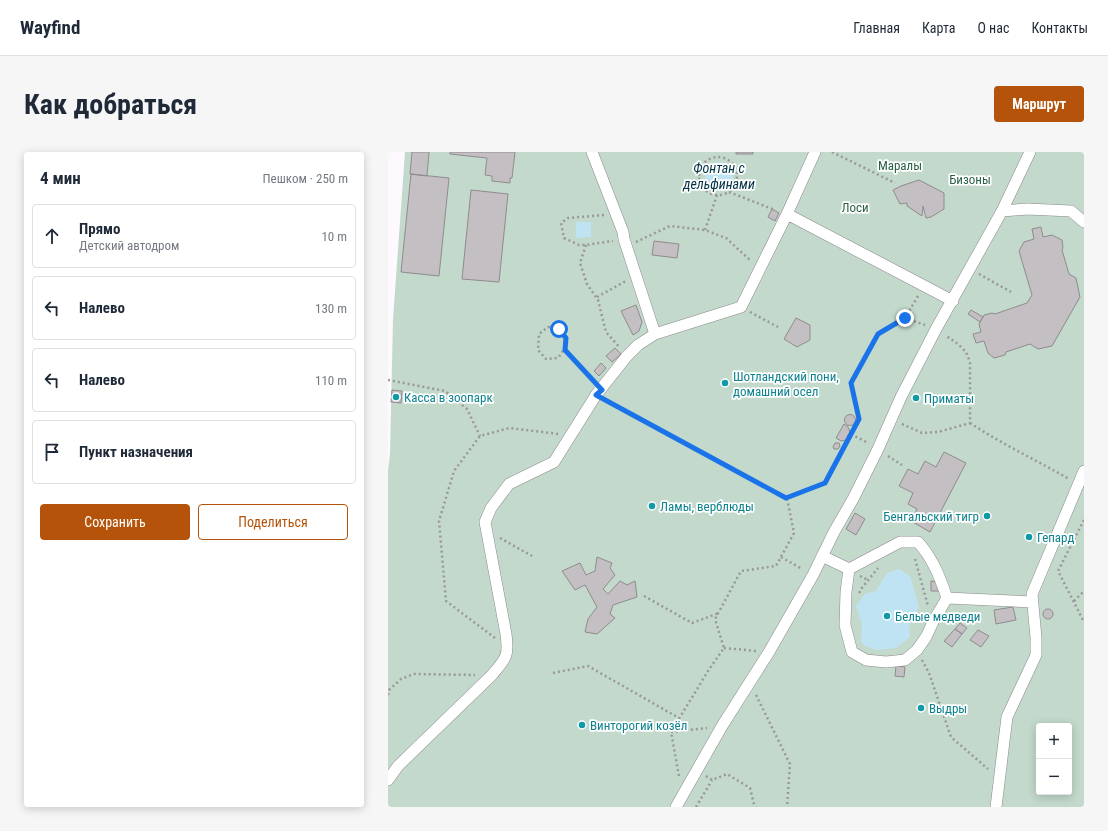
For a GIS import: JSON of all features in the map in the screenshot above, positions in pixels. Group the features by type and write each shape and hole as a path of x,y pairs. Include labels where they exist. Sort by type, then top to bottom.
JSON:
{"street":[{"path":"592,152 623,232 654,334"},
{"path":"388,780 398,766 492,675 505,658 507,647 486,522 491,508 509,484 554,462 599,392 627,356 638,345 654,334 741,307 787,214 815,152"},
{"path":"676,807 722,726 769,652 813,575 878,449 901,397 936,329 1002,211 1030,152"},
{"path":"1002,211 1027,209 1071,211 1084,222"},
{"path":"787,214 953,301"},
{"path":"996,807 1007,717 1036,655 1032,594 1084,471"},
{"path":"849,569 900,542 918,542 927,552 938,574 947,598"},
{"path":"822,556 849,569"},
{"path":"849,569 846,592 845,625 852,652 866,660 886,662 905,660 917,650 926,637 947,598"},
{"path":"947,598 1032,602"}],"path":[{"path":"725,152 725,157"},
{"path":"832,152 895,183"},
{"path":"712,157 725,157 731,160 735,165 738,177 736,183 729,192 723,195 710,194 701,184 699,171 706,160 712,157"},
{"path":"729,192 787,214"},
{"path":"705,230 717,195"},
{"path":"616,214 568,218 561,223 564,238 579,245 586,245 625,242 670,226 705,230 726,238 760,270"},
{"path":"586,245 580,263 587,284 597,297 606,332 627,356"},
{"path":"970,269 1011,292"},
{"path":"597,297 636,275"},
{"path":"786,498 825,483 859,419 851,383 878,334 905,318 925,286"},
{"path":"741,307 778,327"},
{"path":"905,318 936,329 958,344 966,352 970,362 970,423"},
{"path":"565,350 558,358 546,359 538,350 539,334 548,327 559,329 566,338 565,350 599,392 786,498 794,533 776,566 741,571 715,619 724,648"},
{"path":"388,380 445,391 467,409 480,436"},
{"path":"892,418 905,426 922,433 938,432 970,423 987,434 1036,459 1078,484"},
{"path":"1084,520 1058,571 1084,622"},
{"path":"488,531 532,556"},
{"path":"927,552 914,554 930,612 934,620"},
{"path":"781,556 813,575"},
{"path":"858,596 861,589 880,567"},
{"path":"1074,601 1084,591"},
{"path":"644,596 692,623 719,613"},
{"path":"724,648 769,652"},
{"path":"682,795 671,732 708,671 724,648"},
{"path":"917,650 929,673 951,737 1000,779"},
{"path":"553,673 588,666 679,718"},
{"path":"388,694 389,690 401,679 414,674 492,675"},
{"path":"749,682 790,764 787,807"},
{"path":"671,732 722,726"},
{"path":"697,770 712,780"},
{"path":"696,807 712,780 727,774 750,788 756,807"}],"green space":[{"path":"405,152 1084,152 1084,807 388,807 388,471 390,453 393,319"}],"water":[{"name":"Фонтан с дельфинами","path":"719,162 729,166 733,176 729,186 719,190 709,186 705,176 709,166"},
{"path":"576,222 591,222 591,237 576,238"},
{"name":"Белые медведи","path":"899,569 910,576 919,607 909,625 910,637 896,648 877,650 865,646 861,641 862,624 856,606 865,594 876,591 887,573"}],"building":[{"path":"412,152 429,152 427,176 410,174"},
{"path":"450,152 515,152 510,183 492,181 492,176 485,175 487,158 450,154"},
{"path":"736,152 753,152 753,154 736,154"},
{"path":"411,174 449,178 439,276 401,272"},
{"path":"919,180 944,193 944,209 931,217 926,218 923,206 922,216 907,206 907,203 900,204 893,190"},
{"path":"471,190 508,194 499,282 462,279"},
{"path":"772,209 779,213 775,221 768,217"},
{"path":"1041,227 1043,237 1052,235 1062,240 1062,250 1069,274 1076,278 1080,297 1052,346 1038,349 1030,344 1006,352 1005,355 994,358 988,353 984,341 976,343 973,334 981,332 979,324 984,315 992,313 995,314 1027,303 1032,295 1019,251 1024,242 1034,239 1032,229"},
{"path":"654,241 679,244 677,258 652,255"},
{"path":"636,305 642,322 639,331 633,335 621,311"},
{"path":"971,310 983,317 980,322 968,314"},
{"path":"796,318 810,325 810,340 797,347 784,339"},
{"path":"615,348 621,354 612,362 606,356"},
{"path":"601,363 606,368 599,376 594,371"},
{"name":"Касса в зоопарк","path":"392,390 402,391 401,403 391,402"},
{"path":"848,415 852,415 854,416 854,424 848,425 845,422 845,418"},
{"path":"844,424 848,427 850,432 846,440 841,441 836,438"},
{"path":"835,443 839,443 840,446 838,449 834,449 833,447"},
{"path":"944,452 966,463 930,532 911,521 917,509 908,504 913,493 899,486 908,469 918,474 925,461 936,467"},
{"path":"855,513 865,519 856,535 846,529"},
{"path":"597,557 612,563 610,568 615,575 603,589 608,594 620,581 627,585 635,581 637,597 613,605 610,614 615,618 597,634 585,632 588,619 597,607 585,585 575,590 562,571 580,563 586,575 595,571"},
{"path":"931,581 939,582 939,591 931,591"},
{"path":"1013,607 1016,620 996,624 994,610"},
{"path":"1046,609 1050,609 1053,614 1050,619 1046,619 1043,616 1043,612"},
{"path":"960,623 967,628 962,634 955,629"},
{"path":"955,629 962,634 952,647 944,641"},
{"path":"978,630 989,636 981,647 970,640"},
{"path":"896,666 905,667 904,677 895,676"}],"place":[{"name":"Шотландский пони, домашний осел","path":"725,383"},
{"name":"Касса в зоопарк","path":"396,397"},
{"name":"Приматы","path":"916,398"},
{"name":"Ламы, верблюды","path":"652,506"},
{"name":"Бенгальский тигр","path":"987,516"},
{"name":"Гепард","path":"1029,537"},
{"name":"Белые медведи","path":"887,616"},
{"name":"Выдры","path":"921,708"},
{"name":"Винторогий козёл","path":"582,725"}],"route":[{"path":"559,329 566,338 565,350 602,390 596,395 786,498 825,483 859,419 851,383 878,334 905,318"}],"park label":[{"name":"Маралы","path":"900,165"},
{"name":"Бизоны","path":"970,179"},
{"name":"Лоси","path":"855,207"}]}
